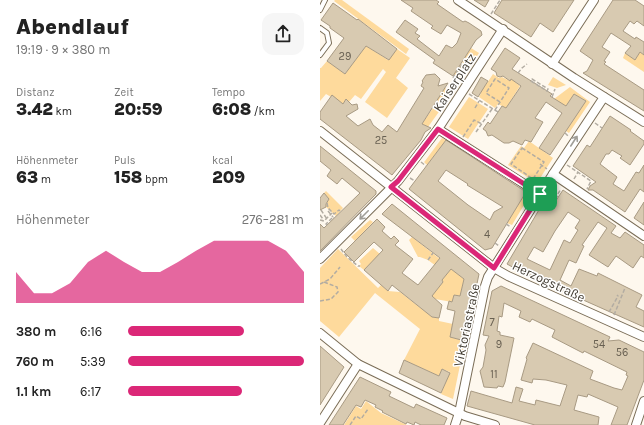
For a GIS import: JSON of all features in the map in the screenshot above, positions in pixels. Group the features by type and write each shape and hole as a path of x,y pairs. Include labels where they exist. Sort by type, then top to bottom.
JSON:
{"street":[{"path":"458,0 503,29 552,64 644,122"},
{"path":"552,64 594,0"},
{"name":"Kaiserplatz","path":"503,29 438,129 541,198"},
{"path":"541,198 551,172 604,97"},
{"path":"320,259 398,181 438,129"},
{"name":"Herzogstraße","path":"320,131 494,268 508,276 644,338"},
{"path":"551,172 644,236"},
{"name":"Viktoriastraße","path":"455,425 459,413 488,277 541,198"},
{"path":"320,333 358,364 469,418 495,425"},
{"path":"321,417 358,364"},
{"path":"636,425 644,401"}],"lane":[{"path":"320,10 325,0"},
{"path":"320,28 327,33 329,43 320,55"}],"path":[{"path":"488,19 500,0"},
{"path":"453,78 462,64"},
{"path":"518,73 527,64"},
{"path":"495,110 509,88 495,79 486,93 500,102"},
{"path":"539,85 542,81"},
{"path":"552,97 555,89"},
{"path":"469,94 498,112"},
{"path":"475,108 479,101"},
{"path":"476,132 492,108"},
{"path":"464,137 474,120 482,124"},
{"path":"565,133 568,136"},
{"path":"519,146 544,162 533,178 511,164 522,148"},
{"path":"421,162 426,166"},
{"path":"541,165 551,172"},
{"path":"567,165 591,181 587,189"},
{"path":"574,180 578,172"},
{"path":"410,178 415,181"},
{"path":"541,198 546,203 554,200 562,187"},
{"path":"549,192 557,197"},
{"path":"327,203 328,208 334,217 326,224 327,225"},
{"path":"321,210 327,219"},
{"path":"320,215 323,219 322,222 332,213 334,214 339,210 340,211"},
{"path":"328,211 332,213"},
{"path":"340,247 352,262 360,266"},
{"path":"428,260 433,253"},
{"path":"320,284 330,279 340,267"},
{"path":"324,282 336,288 338,292"},
{"path":"608,321 625,288"},
{"path":"320,301 331,300 341,289"},
{"path":"608,321 613,300 618,296 617,295"},
{"path":"350,425 356,416 361,419 368,409"}],"shaded area":[{"path":"342,0 409,49 406,54 334,1"},
{"path":"366,46 388,60 397,49 410,58 396,78 408,88 387,118 365,102 386,72 383,69 361,99 355,95 349,102 346,99 343,104 326,94 320,101 320,68 327,61 345,74"},
{"path":"471,48 479,53 470,67 462,62"},
{"path":"640,52 644,55 644,72 623,58 625,53 635,60"},
{"path":"460,64 468,69 461,80 453,75"},
{"path":"493,74 499,78 502,77 510,81 512,78 516,80 515,82 520,86 506,108 498,104 495,108 479,97 481,93 479,91 481,88 483,89"},
{"path":"553,77 566,85 557,88 548,85"},
{"path":"570,87 590,102 569,133 566,131 586,101 574,94 566,106 554,99"},
{"path":"445,88 451,92 443,105 436,101"},
{"path":"469,97 488,109 468,139 449,127"},
{"path":"435,105 441,109 428,127 422,124"},
{"path":"442,138 446,140 427,165 424,162"},
{"path":"529,141 553,158 537,183 508,165 521,146 524,148"},
{"path":"326,191 343,208 336,216 326,207 329,199 324,193"},
{"path":"526,192 530,195 512,225 507,223"},
{"path":"370,220 373,222 355,241 351,237"},
{"path":"412,237 445,263 440,269 428,260 418,257 409,240"},
{"path":"373,248 380,254 364,270 359,266 361,264 359,261"},
{"path":"338,249 378,288 381,285 388,291 400,292 432,317 439,318 439,321 453,324 450,337 465,341 453,399 441,394 450,372 442,369 439,376 404,360 420,329 375,293 339,337 320,321 320,268"},
{"path":"451,269 464,279 460,296 454,295 452,302 435,299 423,290 434,293"},
{"path":"366,401 381,413 407,425 344,425 356,406 361,409"}],"building":[{"path":"401,0 436,0 439,2 437,4 463,22 465,21 469,23 481,31 482,35 476,40 453,76 433,63 435,60 396,32 405,20 418,29 415,33 420,36 417,39 439,56 446,45 452,48 457,43 461,33 447,25 441,34 431,28 433,26 411,11 413,8"},
{"path":"474,0 489,0 485,7"},
{"path":"502,0 574,0 553,32 540,23 531,37 494,13"},
{"path":"613,0 635,0 644,6 644,26 637,21 634,24 630,21 623,31 635,39 636,37 644,42 644,55 640,52 635,60 625,53 631,46 611,33 602,47 610,52 604,61 606,62 604,64 644,90 644,111 583,73 587,71 593,60 580,51"},
{"path":"333,3 357,20 358,19 397,49 389,60 366,46 345,74 327,61 344,38 321,20"},
{"path":"505,48 520,58 512,69 552,94 550,96 566,106 574,94 586,101 550,155 539,148 562,113 546,102 535,118 543,122 531,142 525,140 522,145 513,141 504,143 492,135 488,136 486,131 483,129 488,122 490,124 502,106 506,108 521,86 511,79 510,81 503,76 497,76 496,72 491,69"},
{"path":"435,74 440,79 438,86 448,83 422,124 431,128 425,132 421,140 392,175 320,119 320,112 332,95 343,104 346,99 352,105 357,104 358,109 346,116 358,126 370,119 373,125 382,132 388,125 397,132 424,88 421,86 422,81 426,75"},
{"path":"481,77 488,81 478,97 472,93"},
{"path":"610,116 644,141 644,144 630,165 620,158 622,156 612,150 609,154 606,154 600,164 617,177 613,184 624,191 636,172 639,173 644,165 644,192 640,189 625,212 593,190 588,190 590,186 596,182 573,166 587,145 590,147"},
{"path":"446,140 526,192 492,248 485,250 409,189","holes":["446,170 468,184 467,185 503,207 494,212 490,220 468,205 438,181"]},
{"path":"320,146 376,191 376,194 320,251 320,224 324,228 360,193 342,178 337,184 327,176 331,170 320,161"},
{"path":"563,190 616,226 611,233 620,238 625,232 644,245 644,258 641,256 633,268 616,256 608,267 589,255 607,228 598,222 582,245 584,246 576,263 569,260 560,280 571,286 579,269 597,276 598,273 642,295 636,307 644,311 644,327 527,275 507,264 543,203 551,208","holes":["568,212 580,220 575,228 578,230 570,243 564,240 550,270 527,259 534,247 543,252"]},
{"path":"324,193 329,199 326,207 320,210 320,198"},
{"path":"644,202 644,225 634,218"},
{"path":"392,204 479,274 465,341 450,337 455,311 447,309 449,301 452,302 454,295 460,296 464,279 451,269 432,296 442,305 439,318 432,317 392,285 388,291 364,270 383,250 374,242 354,262 344,252 377,219 385,227 382,231 391,239 394,236 399,241 395,245 413,259 402,273 418,285 440,258 382,214"},
{"path":"501,286 610,337 608,341 619,340 644,352 644,380 627,425 611,425 618,407 588,394 587,397 578,395 574,410 599,417 598,425 535,425 467,406 471,391 512,403 516,387 523,389 519,401 535,405 536,400 560,406 567,385 546,380 533,379 532,383 521,380 526,358 533,343 593,371 590,379 614,388 622,390 628,376 626,375 627,372 584,351 583,353 552,337 555,330 532,319 530,322 519,317 521,311 504,303 502,317 499,316 497,331 500,332 500,335 514,338 505,382 503,387 484,387 480,371 483,367 486,350 485,345 489,336 483,335 492,291"},
{"path":"320,346 344,367 320,405"},
{"path":"404,360 439,376 442,369 450,373 441,393 399,373"},
{"path":"360,377 391,392 389,396 414,408 416,404 447,418 444,425 421,425 415,422 414,425 407,422 406,424 382,412 383,411 375,407 376,405 365,400 361,407 356,405 343,425 329,425"}],"route":[{"path":"438,129 540,194 494,268 391,187 398,181 438,129"}]}
